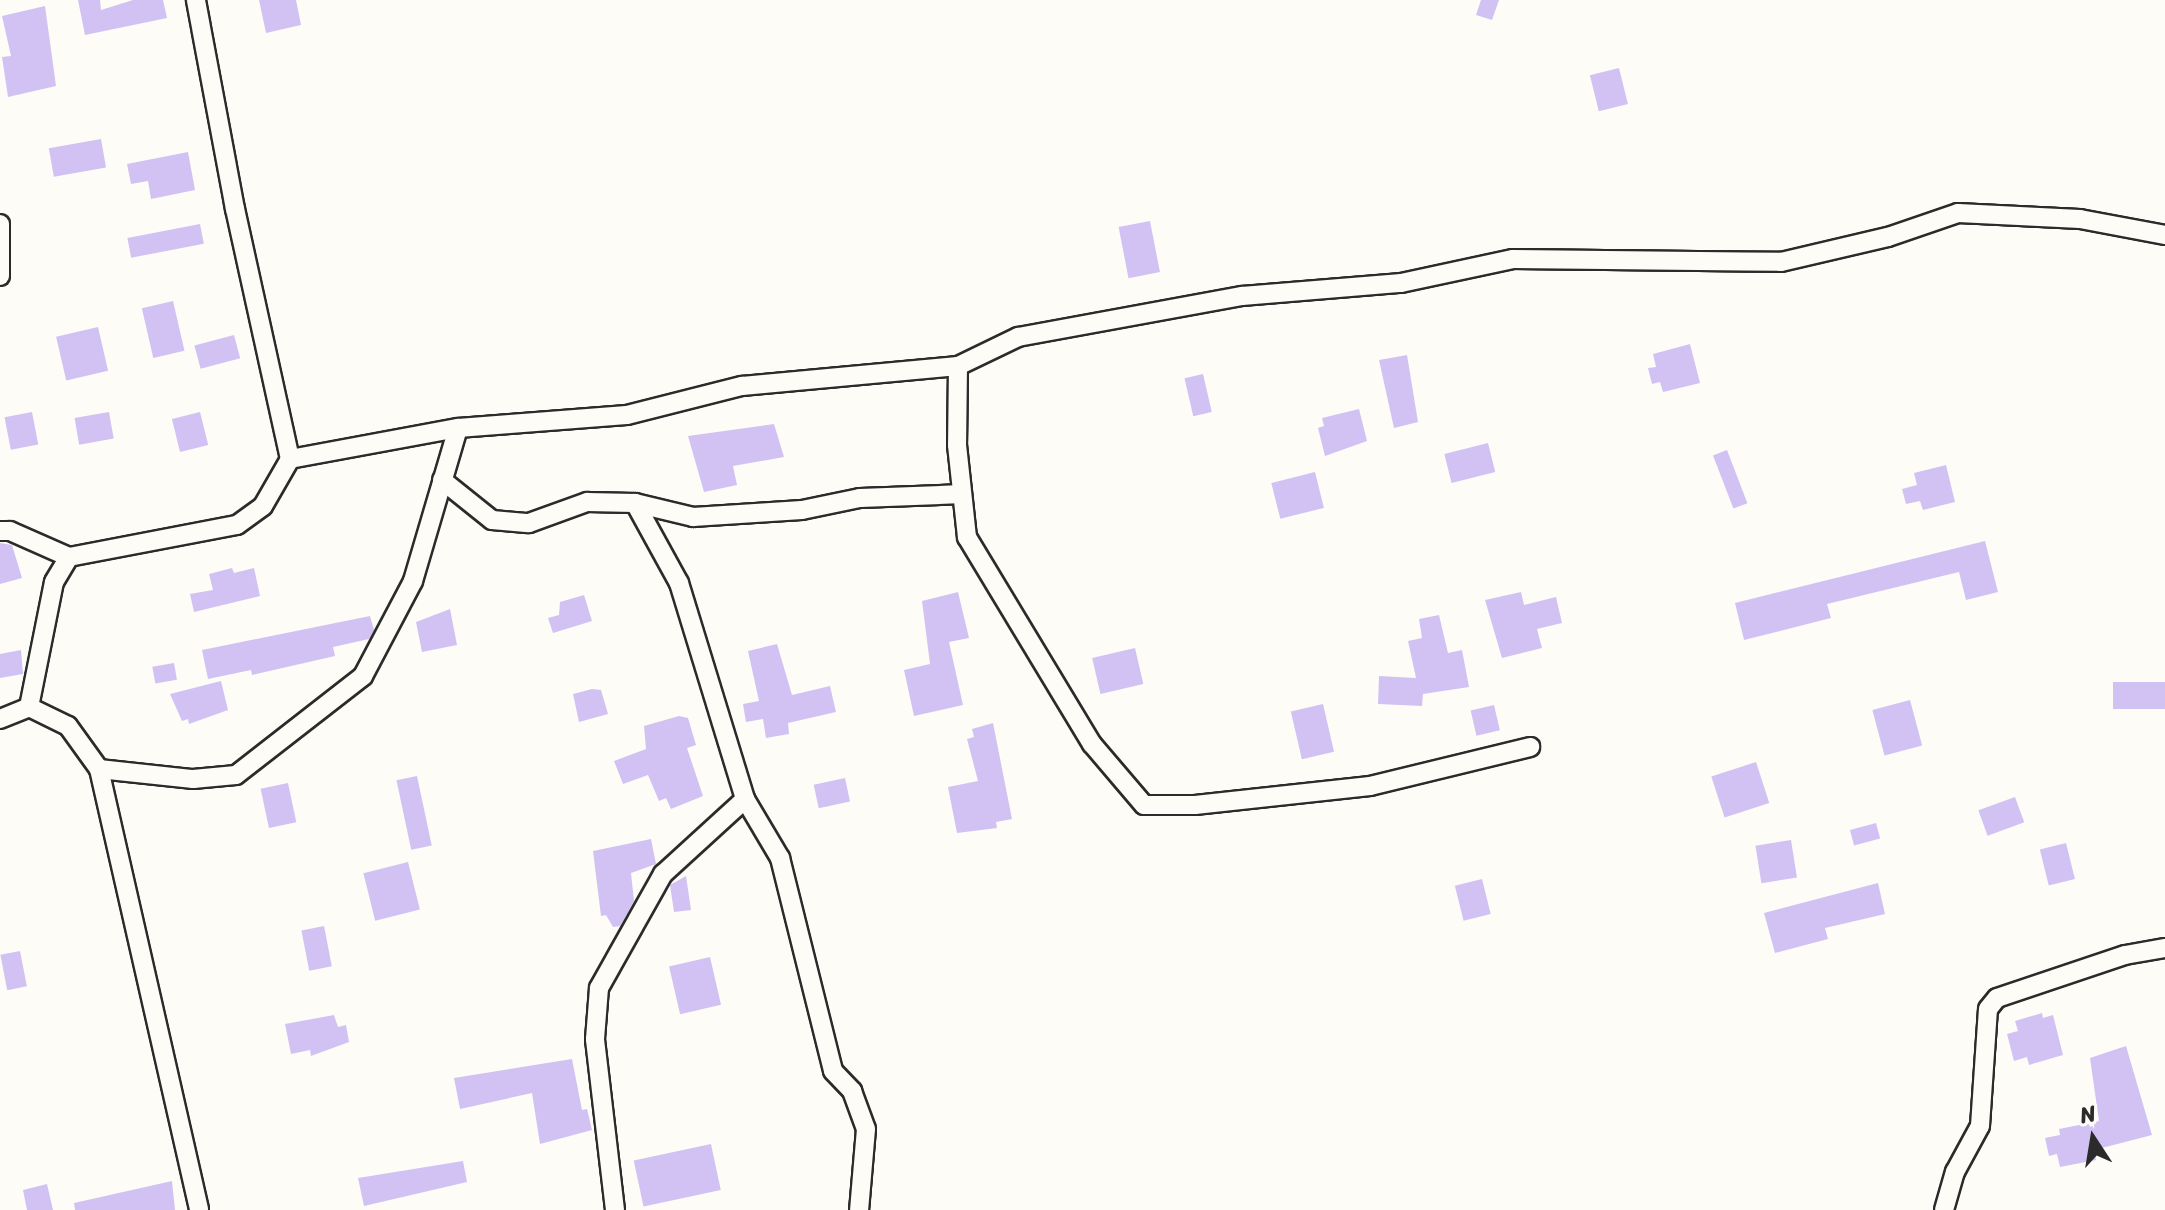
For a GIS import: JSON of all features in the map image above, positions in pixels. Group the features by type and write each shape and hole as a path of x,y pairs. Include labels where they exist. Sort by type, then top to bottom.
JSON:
{"street":[{"path":"0,531 10,531 69,557 237,525 263,506 290,459 235,209 196,0"},
{"path":"290,459 458,428 627,415 742,386 958,366 1018,337 1242,296 1401,283 1513,259 1781,262 1888,237 1958,213 2080,219 2165,235"},
{"path":"0,224 0,276"},
{"path":"958,366 957,445 967,537 1092,744 1144,805 1195,805 1370,786 1530,747"},
{"path":"99,769 193,779 236,775 363,676 413,581 458,428"},
{"path":"442,480 492,520 529,523 587,502 635,503 693,517 802,510 860,498 962,494"},
{"path":"635,503 679,583 745,799 780,858 794,932 821,1009 824,1044 833,1071 852,1091 866,1129 859,1210"},
{"path":"29,707 54,582 69,557"},
{"path":"0,719 29,707 68,726 99,769 199,1210"},
{"path":"615,1210 595,1039 599,988 663,874 745,799"},
{"path":"1944,1210 1955,1172 1980,1126 1988,1009 1997,998 2125,955 2165,948"}],"building":[{"path":"78,0 100,0 101,10 133,0 163,0 167,18 85,35"},
{"path":"259,0 296,0 301,25 266,33"},
{"path":"1481,0 1499,0 1492,20 1476,15"},
{"path":"45,6 56,86 8,97 2,57 11,56 2,16"},
{"path":"1619,68 1628,104 1599,111 1590,75"},
{"path":"101,139 106,168 54,177 49,148"},
{"path":"188,152 195,190 151,199 148,181 131,184 127,164"},
{"path":"1150,221 1160,272 1129,278 1119,227"},
{"path":"200,224 204,244 131,258 127,238"},
{"path":"173,301 184,351 153,358 142,308"},
{"path":"98,327 108,371 66,381 56,337"},
{"path":"234,335 240,358 201,369 194,346"},
{"path":"1690,344 1700,383 1663,392 1660,382 1652,384 1648,368 1656,367 1653,354"},
{"path":"1407,355 1418,422 1394,428 1379,360"},
{"path":"1203,374 1212,412 1193,416 1184,378"},
{"path":"1359,409 1367,441 1325,456 1318,428 1324,426 1322,418"},
{"path":"32,412 38,444 11,450 5,417"},
{"path":"109,412 114,439 79,445 75,418"},
{"path":"200,412 208,445 180,452 172,419"},
{"path":"774,424 784,457 733,466 737,485 704,492 688,436"},
{"path":"1488,443 1495,472 1452,483 1444,454"},
{"path":"1727,450 1747,503 1733,509 1713,455"},
{"path":"1946,465 1955,502 1923,510 1920,501 1906,504 1902,489 1917,485 1914,473"},
{"path":"1315,472 1324,508 1280,519 1271,483"},
{"path":"1985,541 1998,592 1966,600 1959,572 1827,604 1831,618 1744,640 1735,603"},
{"path":"0,543 12,545 22,578 0,584"},
{"path":"232,568 234,573 254,568 260,596 194,612 190,594 213,590 209,574"},
{"path":"958,592 969,638 949,642 963,705 914,716 904,670 930,664 922,601"},
{"path":"1521,592 1524,605 1556,597 1562,623 1537,629 1542,648 1502,658 1485,600"},
{"path":"584,595 592,621 553,633 548,618 559,615 560,602"},
{"path":"450,609 457,645 422,652 416,622"},
{"path":"1439,615 1448,653 1462,650 1469,687 1423,694 1422,706 1378,704 1379,676 1416,678 1408,641 1422,638 1419,619"},
{"path":"370,616 374,630 369,639 333,647 335,656 252,675 251,670 208,679 202,650"},
{"path":"777,644 792,695 830,686 836,712 788,723 789,734 766,738 763,719 746,722 743,704 759,701 748,651"},
{"path":"1135,648 1143,684 1100,694 1092,658"},
{"path":"21,650 23,674 0,678 0,654"},
{"path":"174,663 177,680 155,684 152,667"},
{"path":"221,681 228,710 189,724 188,719 182,721 170,694"},
{"path":"2113,682 2165,682 2165,709 2113,709"},
{"path":"601,690 608,714 579,722 573,694"},
{"path":"1910,700 1922,745 1884,755 1872,710"},
{"path":"1323,704 1334,752 1302,759 1291,711"},
{"path":"1494,705 1500,730 1476,736 1471,710"},
{"path":"679,716 688,718 696,745 687,748 703,796 671,809 666,798 659,801 648,775 623,784 614,761 646,749 644,726"},
{"path":"993,723 1012,819 996,822 997,828 957,833 948,787 978,781 967,739 974,737 972,729"},
{"path":"1756,762 1769,803 1725,817 1711,777"},
{"path":"417,776 432,845 411,850 396,780"},
{"path":"845,778 850,801 819,808 814,785"},
{"path":"288,783 296,822 269,828 261,789"},
{"path":"2015,797 2024,822 1988,836 1978,810"},
{"path":"1876,823 1880,838 1854,845 1850,830"},
{"path":"651,839 656,864 631,873 634,901 620,926 613,927 606,915 601,916 593,851"},
{"path":"1791,840 1797,878 1761,883 1755,846"},
{"path":"2066,843 2075,879 2049,885 2040,850"},
{"path":"408,862 420,910 375,921 363,873"},
{"path":"686,876 691,910 674,912 670,885"},
{"path":"1482,879 1491,914 1464,921 1455,886"},
{"path":"1878,883 1885,914 1825,928 1828,939 1775,953 1764,913"},
{"path":"324,926 332,966 309,971 301,930"},
{"path":"20,951 27,986 7,990 0,955"},
{"path":"710,957 721,1005 680,1014 669,966"},
{"path":"2042,1013 2043,1018 2053,1015 2063,1055 2029,1065 2027,1057 2014,1061 2007,1034 2018,1031 2015,1021"},
{"path":"334,1015 338,1027 346,1025 349,1042 311,1056 310,1050 291,1054 285,1024"},
{"path":"2126,1046 2152,1135 2094,1150 2096,1160 2060,1167 2057,1154 2049,1156 2045,1138 2060,1135 2059,1129 2099,1121 2090,1058"},
{"path":"572,1059 582,1110 587,1109 592,1130 540,1144 532,1093 460,1109 454,1078"},
{"path":"711,1144 721,1190 643,1206 634,1160"},
{"path":"463,1161 467,1182 364,1206 358,1178"},
{"path":"172,1181 175,1210 75,1210 74,1203"},
{"path":"47,1184 53,1210 27,1210 23,1190"}]}
